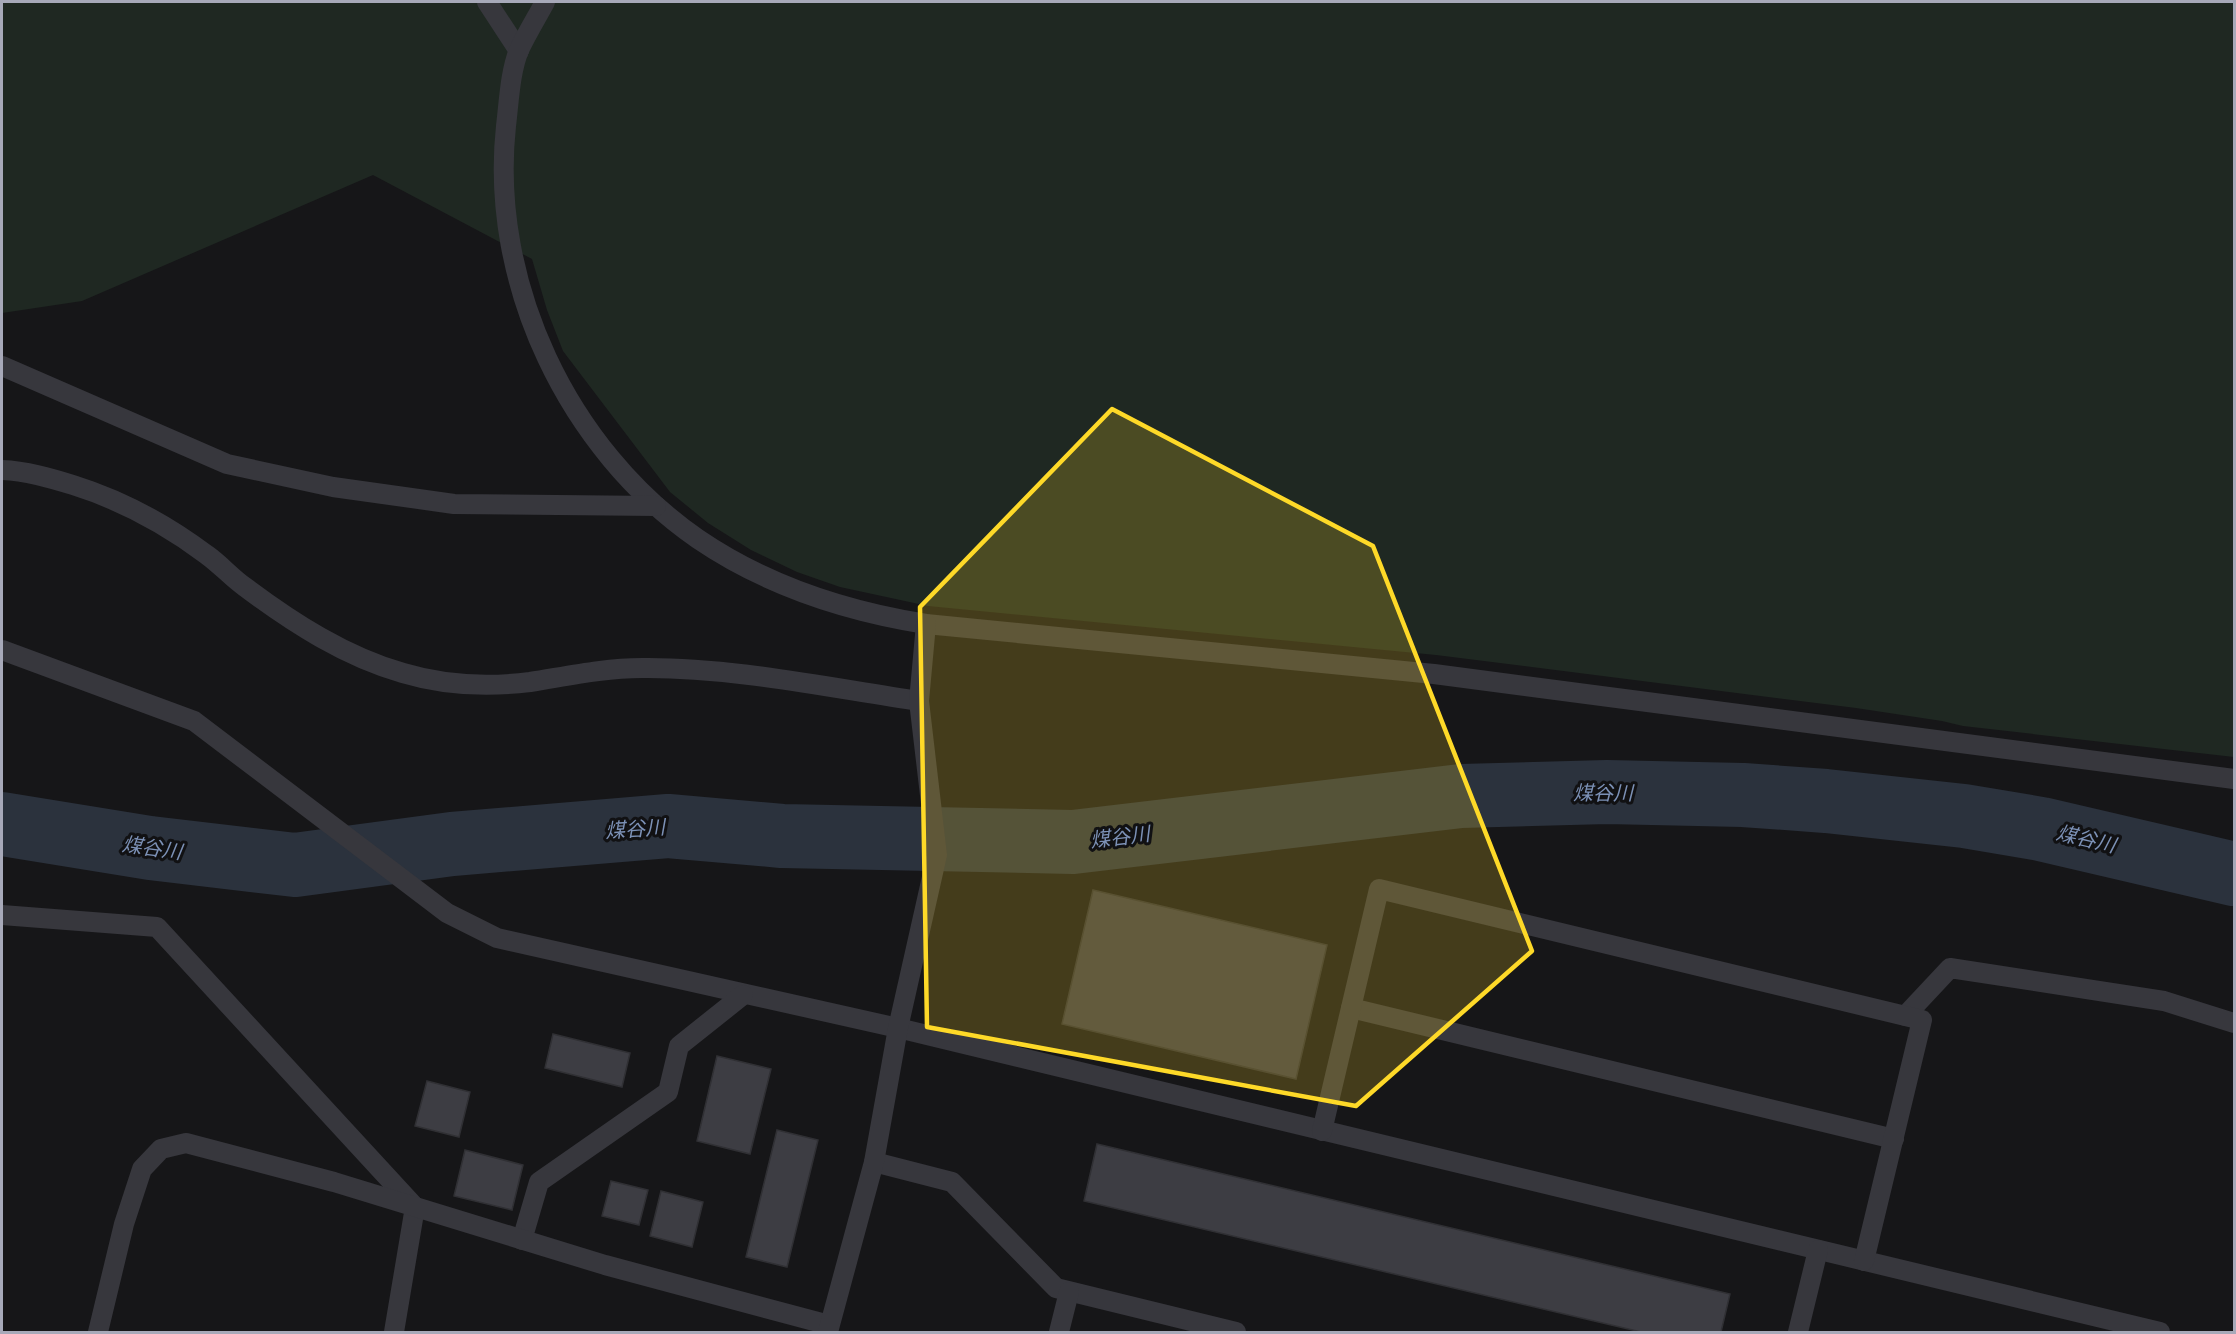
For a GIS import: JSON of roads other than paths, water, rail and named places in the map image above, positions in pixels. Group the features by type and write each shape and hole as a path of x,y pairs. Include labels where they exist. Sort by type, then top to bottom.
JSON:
{"lane":[{"path":"487,2 519,51"},
{"path":"545,2 519,51 505,138 504,182 508,226 516,272 529,317 546,360 600,445 656,506 698,539 743,566 790,589 879,617 926,624 1434,674 2235,779"},
{"path":"2,366 227,464 333,487 454,504 656,506"},
{"path":"2,470 55,479 127,506 208,556 244,587 340,650 405,674 438,681 500,684 591,671 639,668 688,669 920,701"},
{"path":"98,1332 124,1224 142,1168 150,1157 168,1147 186,1143 197,1144 416,1207 605,1265 829,1329 874,1162 898,1028 937,855 921,730 920,701 926,624"},
{"path":"2,650 194,721 447,913 497,938 898,1028 2160,1332"},
{"path":"1322,1131 1379,889 1922,1020 1864,1261"},
{"path":"2,915 157,927 416,1207"},
{"path":"1905,1016 1950,968 2164,1001 2235,1023"},
{"path":"522,1240 539,1182 668,1092 679,1046 743,995"},
{"path":"1351,1008 1894,1139"},
{"path":"874,1162 952,1182 1056,1288 1236,1332"},
{"path":"394,1332 416,1207"},
{"path":"1798,1332 1818,1250"},
{"path":"1059,1332 1069,1292"}],"waterway":[{"name":"煤谷川","path":"2,824 150,848 295,865 452,844 668,826 782,836 1073,842 1461,796 1607,792 1743,795 1826,801 1964,816 2041,829 2234,874"}]}
